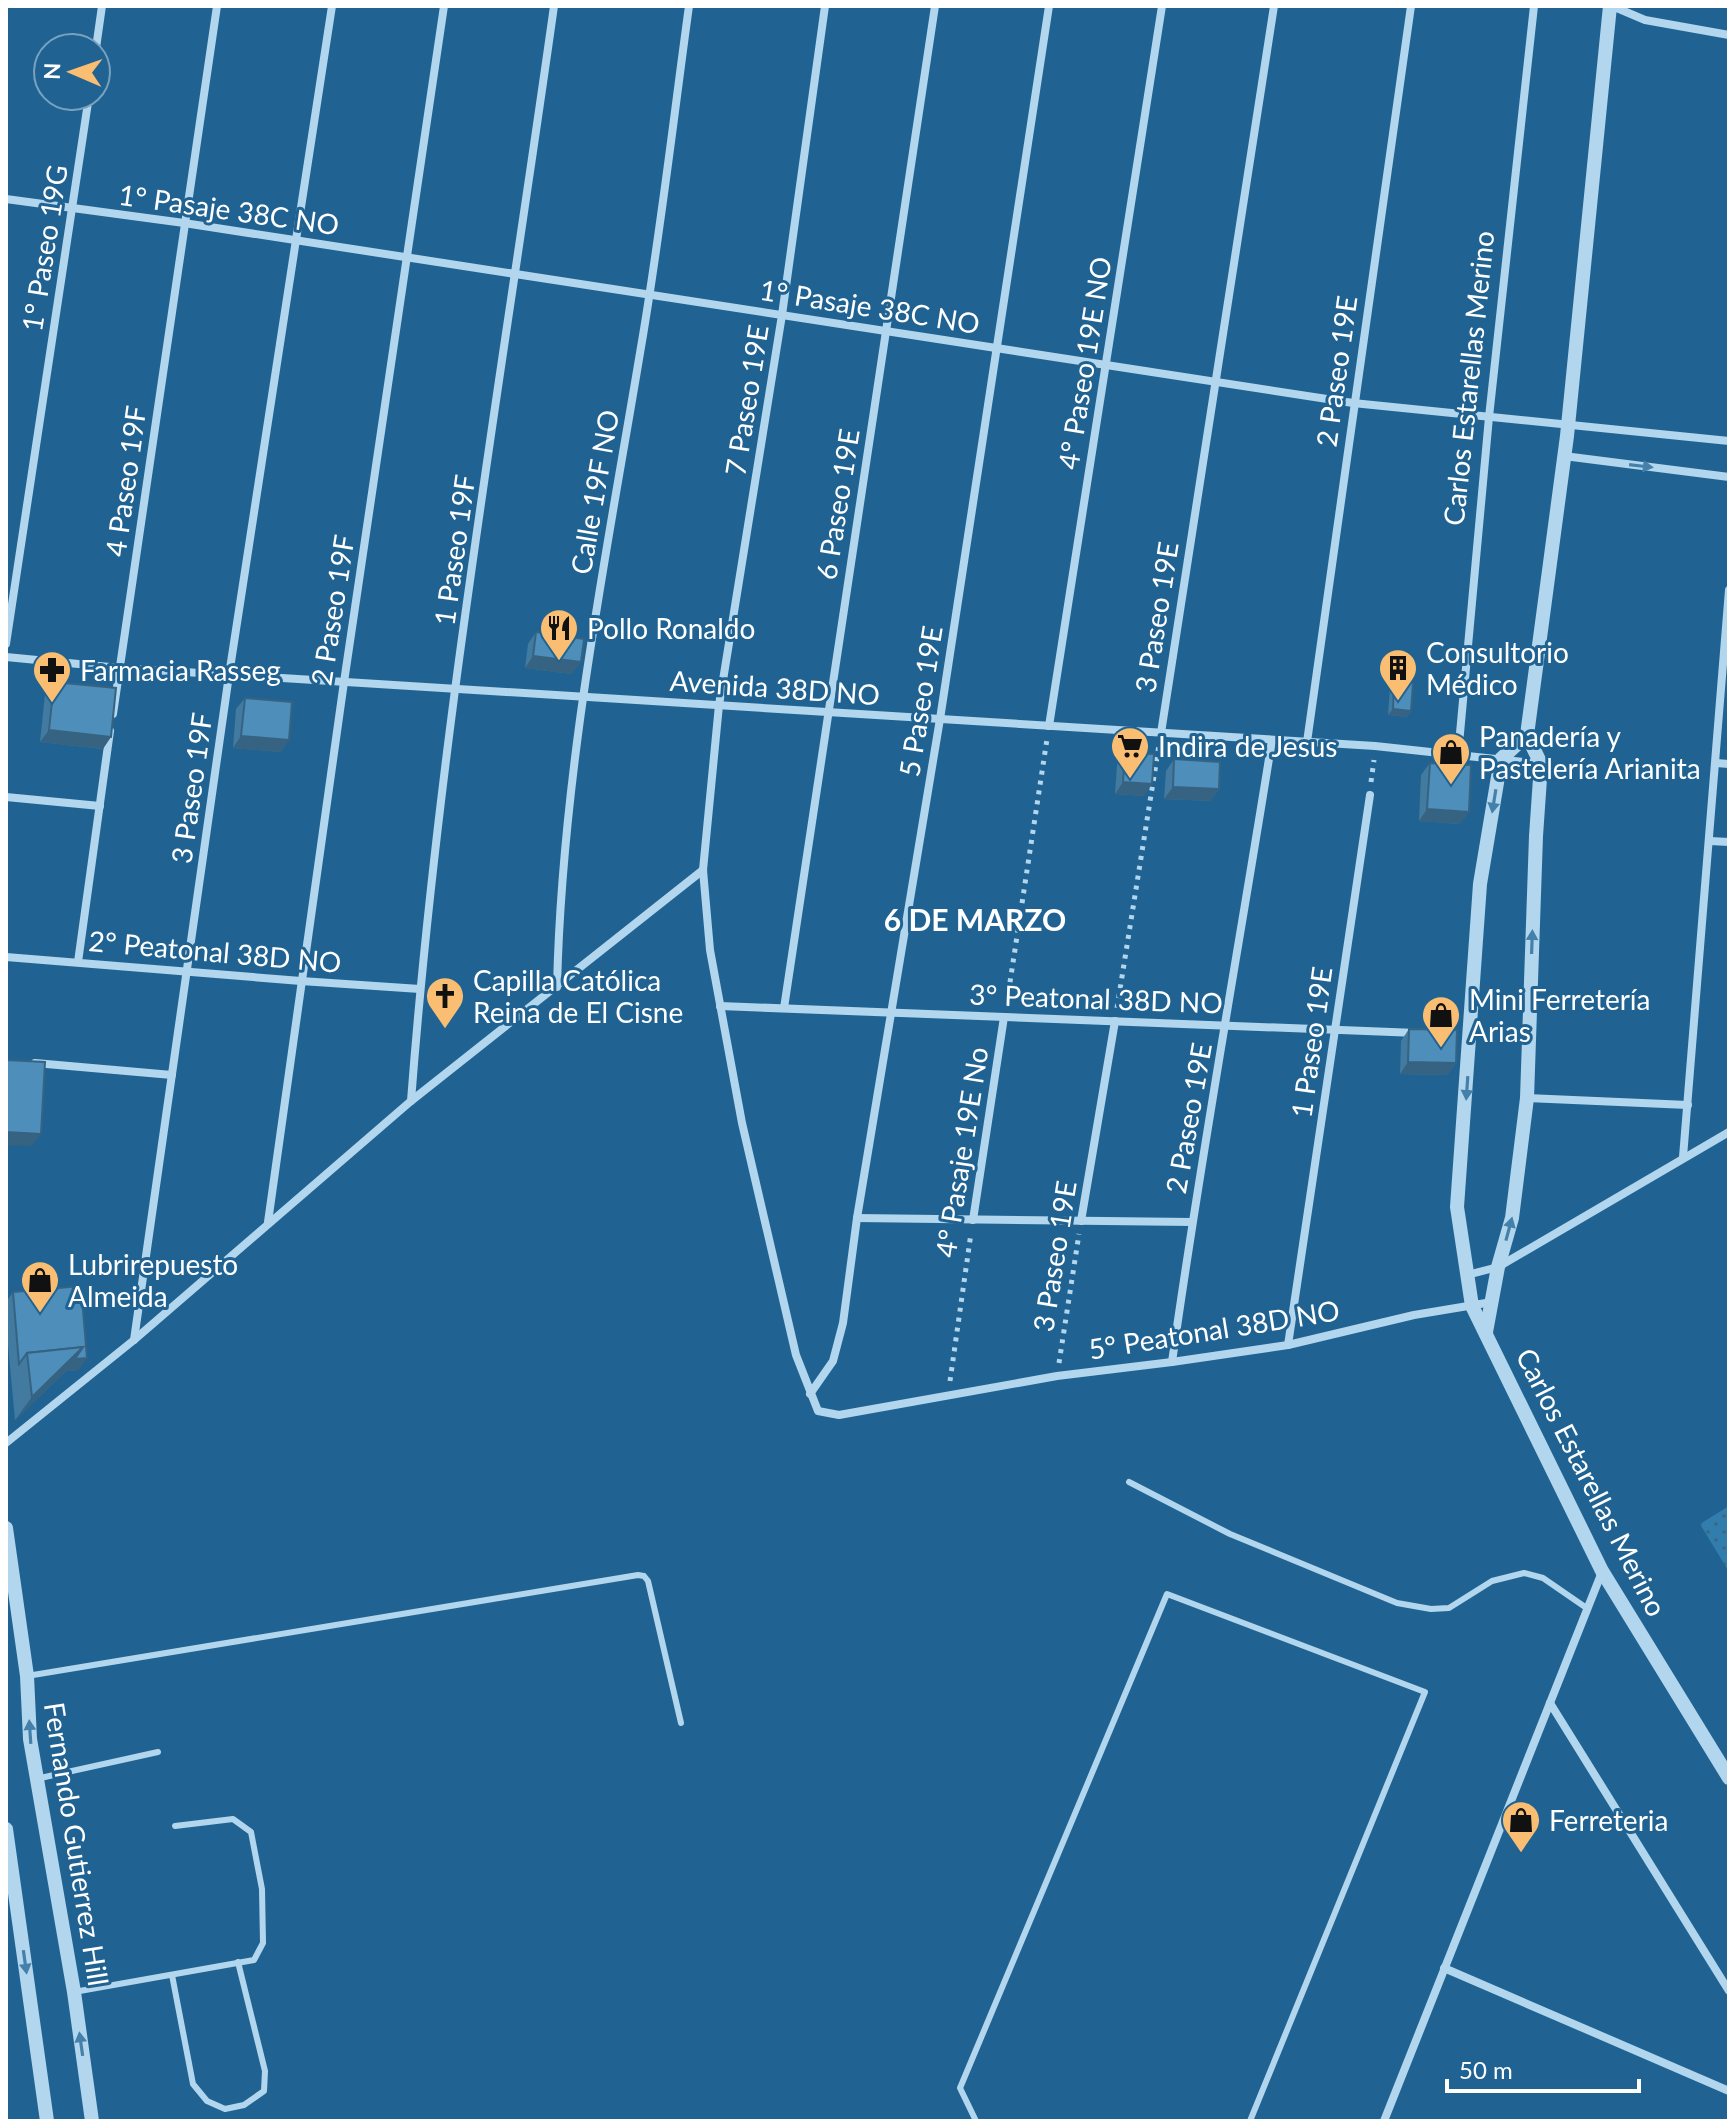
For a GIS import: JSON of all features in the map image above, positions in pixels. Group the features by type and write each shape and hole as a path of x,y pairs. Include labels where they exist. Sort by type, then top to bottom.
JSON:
{"street":[{"path":"98,32 102,6"},
{"name":"4 Paseo 19F","path":"78,962 217,6"},
{"name":"3 Paseo 19F","path":"134,1340 229,675 332,6"},
{"name":"2 Paseo 19F","path":"268,1222 444,6"},
{"name":"1 Paseo 19F","path":"411,1101 420,989 456,689 554,6"},
{"name":"Calle 19F NO","path":"557,987 558,924 582,697 650,295 689,6"},
{"name":"7 Paseo 19E","path":"810,1394 796,1355 746,1139 710,950 703,870 719,705 782,315 825,6"},
{"name":"6 Paseo 19E","path":"784,1008 935,6"},
{"name":"5 Paseo 19E","path":"810,1394 833,1361 843,1323 857,1218 940,719 1049,6"},
{"name":"4° Paseo 19E NO","path":"1049,726 1162,6"},
{"name":"3 Paseo 19E","path":"1161,733 1213,382 1274,6"},
{"name":"2 Paseo 19E","path":"1307,742 1411,6"},
{"name":"Carlos Estarellas Merino","path":"1458,755 1489,417 1534,6"},
{"path":"1501,759 1527,735 1568,424 1611,6 1645,20 1729,35"},
{"name":"1° Paseo 19G","path":"6,644 87,112"},
{"name":"1° Pasaje 38C NO","path":"6,199 297,240 1353,403 1729,441"},
{"path":"1564,456 1729,477"},
{"path":"1683,1157 1728,636 1729,590"},
{"name":"Avenida 38D NO","path":"6,657 120,668 1375,746 1541,764"},
{"name":"Carlos Estarellas Merino","path":"1486,1332 1498,1267 1512,1218 1527,1098 1541,764 1527,735"},
{"name":"2 Paseo 19E","path":"1172,1362 1192,1222 1272,740"},
{"name":"Carlos Estarellas Merino","path":"1501,759 1480,884 1462,1034 1457,1207 1472,1306 1602,1571 1729,1778"},
{"path":"1716,763 1729,764"},
{"name":"1 Paseo 19E","path":"1288,1345 1370,795"},
{"path":"6,797 100,806"},
{"path":"1710,841 1729,842"},
{"path":"6,1443 134,1340 411,1101 703,870"},
{"name":"2° Peatonal 38D NO","path":"6,957 420,989"},
{"name":"3° Peatonal 38D NO","path":"720,1006 1425,1033"},
{"name":"4° Pasaje 19E No","path":"973,1220 1004,1017"},
{"name":"3 Paseo 19E","path":"1081,1221 1115,1021"},
{"path":"21,1062 172,1075"},
{"path":"1527,1098 1688,1105"},
{"path":"1467,1275 1498,1267 1729,1132"},
{"path":"857,1218 1192,1222"},
{"name":"5° Peatonal 38D NO","path":"810,1394 818,1411 839,1415 1057,1376 1288,1345 1414,1315 1492,1302"},
{"name":"Fernando Gutierrez Hill","path":"6,1528 27,1676 30,1739 74,1992 92,2121"},
{"path":"1384,2121 1602,1571"},
{"path":"1550,1703 1729,1991"},
{"path":"6,1829 47,2121"},
{"path":"1444,1968 1729,2091"}],"lane":[{"path":"1129,1482 1230,1534 1397,1603 1431,1609 1449,1608 1492,1581 1524,1573 1543,1578 1588,1609"},
{"path":"27,1676 638,1575 648,1581 681,1723"},
{"path":"976,2121 960,2088 1167,1594 1425,1692 1250,2121"},
{"path":"36,1779 158,1752"},
{"path":"74,1992 254,1960 263,1943 262,1889 251,1832 233,1819 175,1826"},
{"path":"172,1975 193,2084 207,2101 225,2109 244,2105 264,2091 265,2071 238,1962"}],"path":[{"name":"4° Pasaje 19E No","path":"1004,1017 1049,726"},
{"name":"3 Paseo 19E","path":"1115,1021 1161,733"},
{"path":"1370,795 1375,746"},
{"name":"4° Pasaje 19E No","path":"948,1395 973,1220"},
{"name":"3 Paseo 19E","path":"1057,1376 1081,1221"}],"shaded area":[{"path":"1729,1506 1729,1572 1700,1524"}],"building":[{"path":"536,632 584,639 581,662 533,656"},
{"path":"54,682 116,688 111,737 49,730"},
{"path":"1394,682 1413,683 1411,711 1393,709"},
{"path":"245,698 292,702 289,740 241,736"},
{"path":"1125,753 1154,754 1152,784 1123,782"},
{"path":"1174,759 1220,762 1219,789 1173,787"},
{"path":"1430,763 1471,765 1469,812 1427,809"},
{"path":"1409,1029 1457,1030 1456,1063 1408,1062"},
{"path":"6,1060 45,1062 41,1134 6,1132"},
{"path":"81,1286 87,1358 75,1359 83,1347 27,1353 19,1364 13,1292"},
{"path":"83,1347 32,1397 27,1353"}],"place":[{"name":"Pollo Ronaldo","path":"559,662"},
{"name":"Consultorio Médico","path":"1398,702"},
{"name":"Farmacia Rasseg","path":"52,704"},
{"name":"Indira de Jesus","path":"1130,780"},
{"name":"Panadería y Pastelería Arianita","path":"1451,786"},
{"name":"Capilla Católica Reina de El Cisne","path":"445,1030"},
{"name":"Mini Ferretería Arias","path":"1441,1049"},
{"name":"Lubrirepuesto Almeida","path":"40,1314"},
{"name":"Ferreteria","path":"1521,1854"}],"district":[{"name":"6 DE MARZO","path":"975,919"}]}
